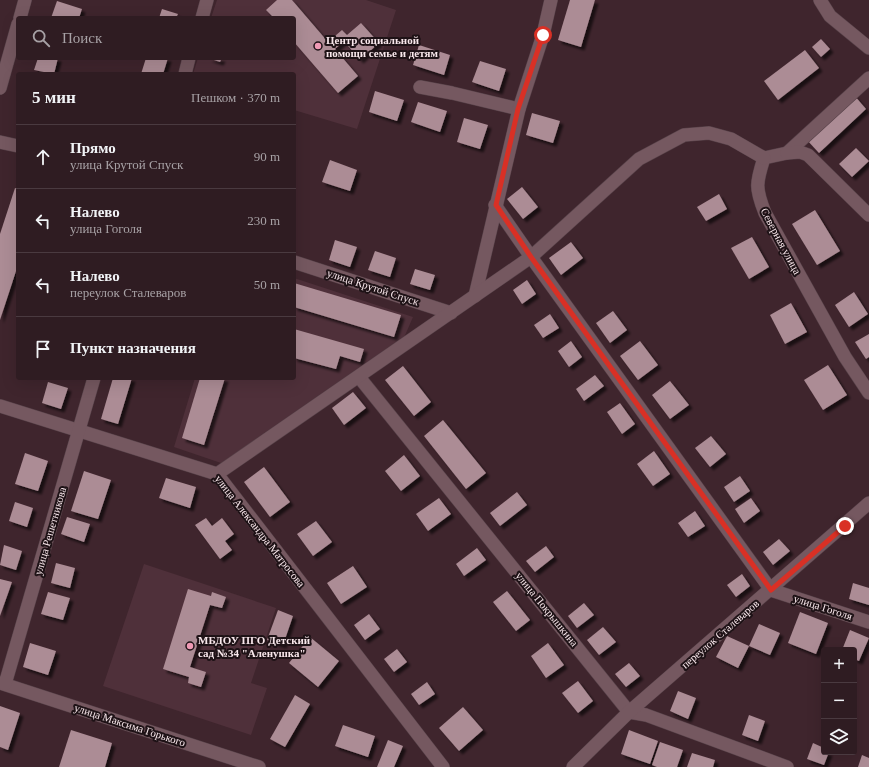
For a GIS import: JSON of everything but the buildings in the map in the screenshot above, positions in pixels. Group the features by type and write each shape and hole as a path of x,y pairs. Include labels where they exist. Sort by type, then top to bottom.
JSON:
{"street":[{"path":"21,16 25,0"},
{"path":"203,16 207,0"},
{"path":"475,296 518,109 543,35 551,0"},
{"path":"820,0 830,16 869,48"},
{"path":"0,88 16,31"},
{"path":"185,72 188,60"},
{"path":"787,153 869,78"},
{"path":"420,87 518,109"},
{"path":"217,474 531,257 639,159 684,135 709,133 731,139 764,158 800,152 808,155 869,215"},
{"path":"0,142 16,146"},
{"name":"Северная улица","path":"764,158 757,181 758,196 765,213 845,357 869,393"},
{"path":"496,205 531,257 771,590"},
{"name":"улица Крутой Спуск","path":"296,263 451,312"},
{"name":"улица Покрышкина","path":"359,377 629,712"},
{"name":"улица Решетникова","path":"3,684 93,380"},
{"name":"улица Александра Матросова","path":"0,406 217,474 443,767"},
{"name":"переулок Сталеваров","path":"573,767 629,712 771,590 869,503"},
{"name":"улица Гоголя","path":"771,590 869,622"},
{"name":"улица Максима Горького","path":"3,684 259,767"},
{"path":"629,712 646,714 788,767"}],"shaded area":[{"path":"217,0 366,0 396,10 357,129 296,111 296,72 194,72 197,60 296,60 296,16 212,16"},
{"path":"296,279 413,317 403,340 224,464 174,447 194,380 296,380"},
{"name":"МБДОУ ПГО Детский сад №34 \"Аленушка\"","path":"144,564 276,608 251,683 267,688 251,735 103,686"}],"place":[{"name":"Центр социальной помощи семье и детям","path":"318,46"},
{"name":"МБДОУ ПГО Детский сад №34 \"Аленушка\"","path":"190,646"}],"route":[{"path":"543,35 518,109 496,205 531,257 771,590 845,526"}]}
